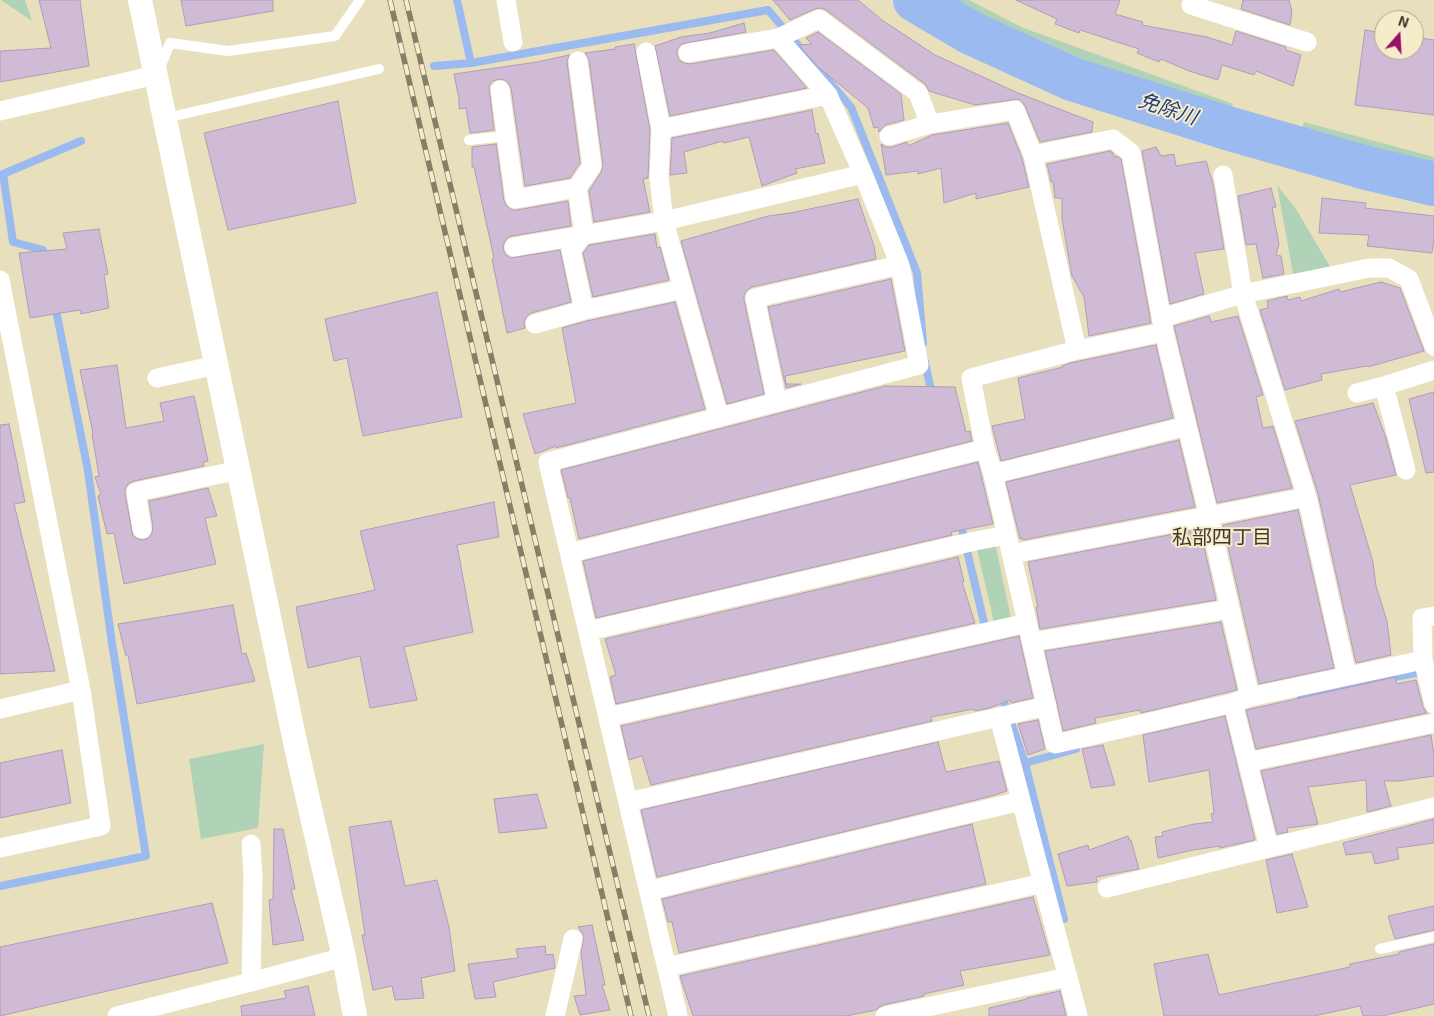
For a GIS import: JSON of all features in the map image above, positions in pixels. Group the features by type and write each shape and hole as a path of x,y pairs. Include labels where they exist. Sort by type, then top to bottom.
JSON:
{"street":[{"path":"140,0 297,751 344,957 355,1016"},
{"path":"506,0 513,42"},
{"path":"1187,2 1307,42"},
{"path":"688,53 779,37 820,19 918,93 930,124"},
{"path":"678,1016 548,462 919,365 900,265 863,174 828,96 779,37"},
{"path":"646,52 661,129 659,177 664,221 719,417"},
{"path":"578,61 592,166 577,188 584,234 571,250 584,310"},
{"path":"0,111 156,75"},
{"path":"500,90 515,199 577,188"},
{"path":"661,129 828,96"},
{"path":"889,136 930,124 1015,110 1033,155 1077,350"},
{"path":"1033,155 1113,139 1131,153 1163,325 1230,609 1239,702 1239,726 1269,848"},
{"path":"514,247 664,221 863,174"},
{"path":"1223,175 1244,294 1307,497 1347,676"},
{"path":"778,402 755,298 900,265"},
{"path":"1423,661 1347,676 1055,744 993,474 985,449 971,378 1163,325 1244,294 1369,268 1389,268 1409,280 1434,346"},
{"path":"0,280 81,690 101,826 0,848"},
{"path":"535,324 584,310 683,289"},
{"path":"157,378 217,365"},
{"path":"1357,393 1434,370"},
{"path":"1384,386 1406,470"},
{"path":"993,474 1187,426"},
{"path":"570,553 985,449"},
{"path":"142,529 136,492 239,470"},
{"path":"1011,554 1307,497"},
{"path":"588,631 1007,535"},
{"path":"1032,642 1230,609"},
{"path":"1432,696 1423,661 1422,618 1434,616"},
{"path":"608,717 1027,623"},
{"path":"0,709 81,690"},
{"path":"628,802 1046,706"},
{"path":"1000,717 1078,1016"},
{"path":"1248,762 1434,723"},
{"path":"649,891 1021,802"},
{"path":"1107,888 1434,807"},
{"path":"251,844 253,876 251,982"},
{"path":"667,967 1043,883"},
{"path":"555,1016 574,939"},
{"path":"117,1016 344,957"},
{"path":"885,1016 1068,977"}],"lane":[{"path":"156,75 170,43 228,51 335,36 360,0"},
{"path":"166,118 379,69"},
{"path":"469,140 506,136"},
{"path":"1380,949 1434,937"}],"green space":[{"path":"1,0 25,0 32,21"},
{"path":"924,0 969,0 1021,27 1233,104 1227,122 1079,72 974,32"},
{"path":"1304,122 1434,157 1434,179 1379,167 1297,141"},
{"path":"1277,185 1296,209 1332,270 1295,284"},
{"path":"995,543 1011,618 994,622 976,545"},
{"path":"264,744 258,828 201,839 189,759"}],"building":[{"path":"39,0 80,0 89,66 0,82 0,51 51,48"},
{"path":"181,0 273,0 273,11 186,26"},
{"path":"773,0 858,0 882,20 935,55 1018,93 1093,122 1092,132 1040,142 1025,106 1019,99 975,105 929,91 925,84 826,10 821,8 815,9 790,20"},
{"path":"1016,0 1120,0 1115,14 1143,22 1142,25 1207,37 1232,45 1236,31 1286,47 1286,50 1301,55 1293,86 1256,71 1254,75 1222,65 1218,80 1189,71 1161,59 1159,62 1137,53 1139,49 1080,30 1079,33 1055,24 1057,19"},
{"path":"1243,0 1289,0 1292,12 1290,25 1241,9"},
{"path":"744,23 746,32 681,44 677,50 679,60 690,64 774,50 807,88 670,116 655,46 681,37 710,33"},
{"path":"1365,30 1374,31 1374,60 1424,60 1424,38 1434,40 1434,115 1355,105"},
{"path":"818,32 901,94 904,120 885,125 879,132 878,127 874,128 868,108 817,66 799,45 812,44 806,38"},
{"path":"634,44 650,130 648,178 643,179 650,212 594,222 589,191 601,172 603,165 589,60 585,53"},
{"path":"569,55 567,62 580,163 570,178 525,186 509,84 505,80 499,79 493,81 489,86 494,130 470,133 466,108 459,109 454,74 537,62"},
{"path":"338,101 356,203 228,230 204,133"},
{"path":"812,110 816,134 818,133 825,163 795,169 797,173 762,186 749,137 724,143 723,141 684,152 687,173 670,175 672,138"},
{"path":"1008,123 1022,158 1029,187 976,199 976,193 944,203 941,168 918,174 918,171 886,175 881,144 886,147 892,147 907,142 908,146 932,135"},
{"path":"496,144 504,201 507,206 512,210 517,210 568,201 571,226 512,236 507,238 504,243 505,254 511,258 560,250 571,302 531,313 524,321 525,328 507,333 492,259 494,258 474,167 472,167 472,147"},
{"path":"1156,147 1161,156 1174,154 1176,166 1206,161 1213,184 1224,249 1195,253 1204,294 1170,304 1142,151"},
{"path":"1110,151 1114,157 1117,156 1121,159 1151,323 1089,336 1084,297 1072,276 1062,219 1062,198 1055,198 1053,182 1051,182 1047,164"},
{"path":"1271,188 1276,207 1272,208 1279,244 1276,255 1281,256 1284,274 1263,278 1256,244 1246,245 1238,196"},
{"path":"1322,198 1366,203 1365,208 1434,216 1432,253 1367,246 1369,235 1319,233"},
{"path":"858,199 874,246 876,259 752,287 747,290 744,300 764,394 727,404 681,241 768,216"},
{"path":"99,229 108,274 104,275 109,308 81,314 80,310 30,318 19,253 67,249 63,233"},
{"path":"655,234 657,248 660,247 669,280 593,297 583,253 589,245"},
{"path":"891,279 905,351 785,376 786,384 801,384 786,388 768,307"},
{"path":"1381,282 1400,288 1424,351 1368,367 1321,374 1322,380 1285,390 1260,310 1268,308 1267,301 1287,296 1288,300 1300,297 1301,301 1339,289 1340,292"},
{"path":"437,292 462,417 363,436 347,358 334,361 325,319"},
{"path":"675,302 705,409 556,448 556,446 535,454 523,414 576,403 562,328"},
{"path":"1209,316 1211,322 1238,316 1263,395 1256,397 1263,428 1273,426 1292,488 1217,503 1174,326"},
{"path":"1156,345 1173,418 1001,461 992,426 1025,419 1018,378 1063,367 1070,363"},
{"path":"117,365 126,428 164,421 160,403 194,396 208,461 203,462 204,466 134,481 128,484 125,494 133,536 143,540 149,538 152,533 153,527 149,501 208,488 217,516 205,518 216,564 124,584 114,533 107,534 98,496 101,494 95,477 99,476 93,434 80,370"},
{"path":"885,386 955,387 966,432 970,431 972,441 579,539 570,498 568,498 561,470"},
{"path":"1434,392 1434,472 1426,473 1409,399"},
{"path":"1373,403 1386,438 1396,475 1350,485 1373,562 1376,586 1387,621 1391,655 1356,663 1318,494 1295,421"},
{"path":"9,424 25,502 14,504 55,671 0,674 0,425"},
{"path":"1179,440 1195,507 1023,540 1022,538 1020,539 1006,482"},
{"path":"978,462 993,524 951,532 952,535 596,618 583,561"},
{"path":"494,502 499,537 457,545 473,632 404,647 417,700 370,708 360,656 308,668 296,607 375,590 360,531"},
{"path":"1298,510 1334,668 1259,684 1223,525"},
{"path":"1200,529 1216,600 1040,629 1036,607 1038,607 1028,562"},
{"path":"958,557 964,582 962,582 975,623 616,704 610,677 616,675 605,639"},
{"path":"233,605 242,654 246,653 255,681 137,704 128,655 126,656 118,624"},
{"path":"1221,622 1237,690 1141,713 1140,710 1095,718 1096,723 1063,731 1045,651"},
{"path":"1019,636 1033,698 1011,703 1010,700 990,708 931,717 932,721 651,785 642,756 629,760 621,726"},
{"path":"1395,677 1397,684 1416,680 1423,707 1427,713 1256,749 1246,710"},
{"path":"1225,716 1255,840 1158,858 1155,837 1163,836 1162,832 1194,824 1213,822 1211,814 1214,813 1209,770 1149,782 1143,735"},
{"path":"1038,720 1045,749 1028,755 1018,724"},
{"path":"1431,735 1434,755 1434,776 1384,781 1391,806 1367,812 1366,780 1308,787 1318,824 1287,828 1288,832 1277,834 1261,771"},
{"path":"938,742 946,772 999,761 1007,791 657,877 641,810"},
{"path":"1103,745 1115,785 1091,788 1082,749"},
{"path":"62,750 71,803 0,818 0,763"},
{"path":"537,794 547,828 499,833 494,799"},
{"path":"1434,819 1434,843 1397,848 1399,859 1375,864 1372,852 1346,855 1343,843"},
{"path":"391,821 405,886 437,880 449,927 455,971 421,978 424,998 395,1000 392,986 373,990 362,935 365,935 349,827"},
{"path":"972,824 986,884 679,953 672,922 668,922 662,899"},
{"path":"274,829 283,829 295,889 291,889 304,940 273,945 269,900 273,899"},
{"path":"1128,836 1129,840 1131,840 1139,869 1096,877 1097,882 1067,886 1058,854 1088,845 1089,850"},
{"path":"1292,854 1308,907 1277,913 1266,860"},
{"path":"1033,897 1050,955 960,971 964,985 883,1005 876,1010 846,1016 693,1016 680,976"},
{"path":"212,903 228,963 0,1016 0,947"},
{"path":"1434,906 1434,930 1395,939 1388,916"},
{"path":"592,925 605,985 602,985 610,1010 580,1015 574,996 586,995 581,953 584,936 578,927"},
{"path":"1434,944 1434,1004 1382,1016 1363,1016 1360,1006 1314,1016 1164,1016 1154,964 1208,954 1219,995 1350,967 1350,964 1399,954 1399,952"},
{"path":"545,946 546,955 553,954 555,968 493,982 496,997 475,999 468,964 518,958 516,949"},
{"path":"308,986 315,1016 242,1016 241,1006 286,998 284,991"},
{"path":"1060,991 1066,1016 989,1016 989,1008"}],"waterway":[{"path":"457,0 471,63"},
{"name":"免除川","path":"915,0 971,33 1072,79 1227,128 1367,168 1434,184"},
{"path":"434,66 471,63 768,10 851,107 917,273 923,343"},
{"path":"45,259 43,250 13,242 3,174 81,141"},
{"path":"0,886 146,856 112,643 88,471 55,305"},
{"path":"925,362 932,395"},
{"path":"960,521 986,631"},
{"path":"1301,696 1425,671"},
{"path":"1001,693 1025,763 1064,919"},
{"path":"1025,763 1076,749"}],"railway":[{"path":"390,0 631,1016"},
{"path":"406,0 649,1016"}],"district":[{"name":"私部四丁目","path":"1222,537"}]}
